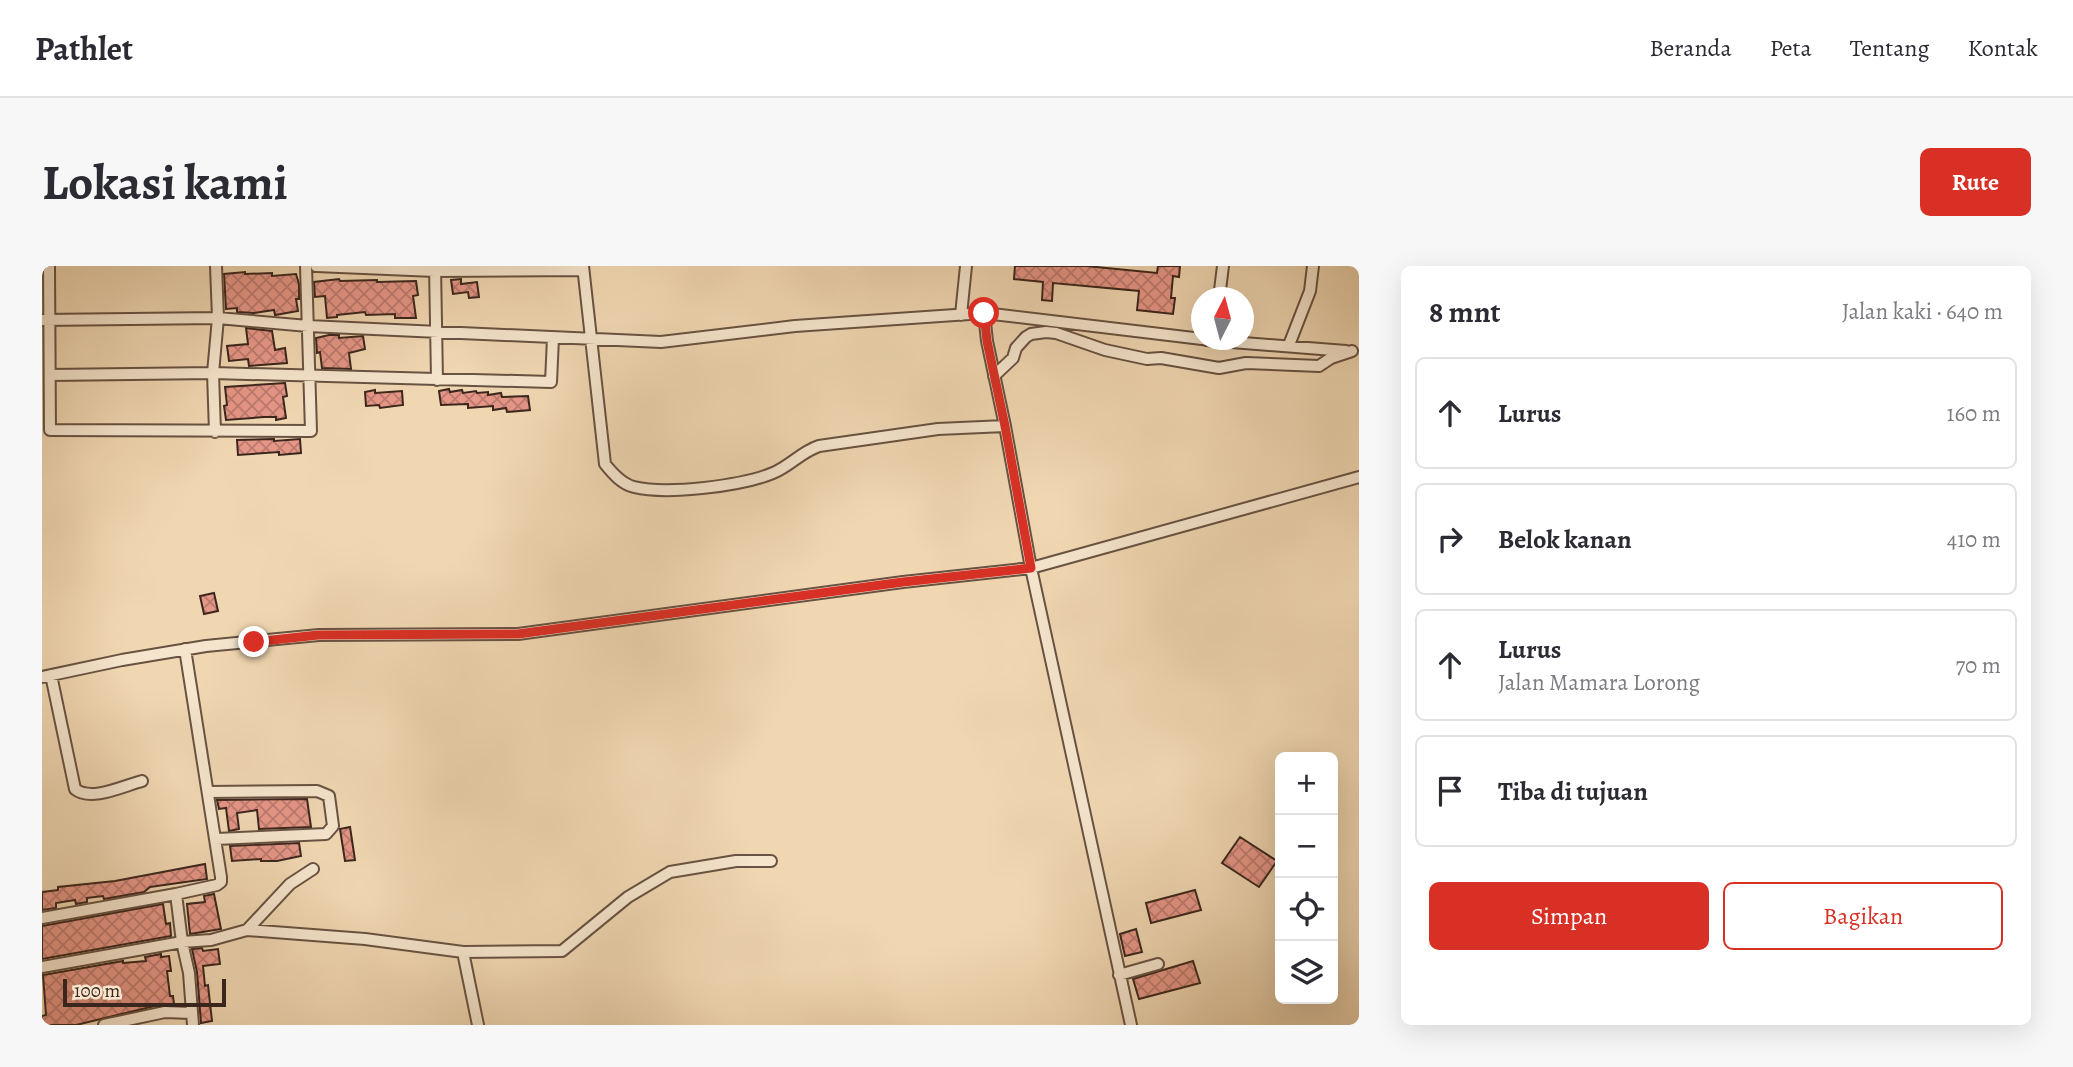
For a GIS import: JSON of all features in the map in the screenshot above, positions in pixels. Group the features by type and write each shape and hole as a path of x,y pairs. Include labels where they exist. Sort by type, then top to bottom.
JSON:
{"street":[{"path":"49,266 45,319 50,375 50,430 215,432 311,431 306,266"},
{"path":"215,432 213,373 218,318 216,266"},
{"path":"316,266 583,268 605,464 613,475 635,487 690,489 720,485 770,475 783,469 807,450 819,446 938,429 1005,426"},
{"path":"961,315 966,266"},
{"path":"1220,287 1223,266"},
{"path":"1289,345 1310,291 1312,266"},
{"path":"435,268 437,380"},
{"path":"45,319 218,318 308,326 661,342 795,326 984,313 1191,337"},
{"path":"984,313 1031,568 1131,1025"},
{"path":"994,376 1013,358 1016,348 1026,337 1046,332 1056,332 1105,349 1147,359 1161,358 1219,368 1246,363 1319,366 1331,358 1356,352"},
{"path":"50,375 213,373 551,382 553,338"},
{"path":"1254,343 1356,352"},
{"path":"142,781 87,795 75,789 47,676 185,649 318,635 531,632 903,582 1031,568 1359,477"},
{"path":"42,918 176,894 221,882 185,649"},
{"path":"208,792 317,791 329,796 333,826 326,834 216,839"},
{"path":"42,967 182,942 211,940 247,930 365,939 463,952 562,951 628,897 670,872 736,861 771,861"},
{"path":"247,930 290,884 313,869"},
{"path":"176,894 189,973 193,1025"},
{"path":"463,952 478,1025"},
{"path":"1119,975 1158,964"},
{"path":"104,1025 165,1012 191,1013"}],"building":[{"path":"1015,266 1086,266 1157,273 1158,266 1180,266 1179,277 1173,276 1173,314 1137,310 1139,291 1053,283 1052,301 1042,300 1043,282 1014,279"},
{"path":"272,273 272,276 296,274 299,284 299,299 296,299 298,311 275,315 274,310 254,313 237,312 237,308 226,309 224,274"},
{"path":"339,279 416,281 418,295 413,296 416,318 395,318 395,314 366,315 365,312 327,318 325,296 315,297 314,282"},
{"path":"461,279 461,284 477,282 479,297 469,298 468,292 453,294 451,280"},
{"path":"246,328 272,331 275,350 285,348 287,363 249,366 248,359 229,361 227,346 248,344"},
{"path":"339,335 339,338 363,336 365,349 349,353 351,369 322,368 316,338"},
{"path":"285,383 287,396 283,397 286,418 226,420 225,387"},
{"path":"449,389 450,392 462,390 463,393 488,392 488,395 501,393 502,397 528,396 530,410 507,412 506,408 493,410 493,406 468,408 468,404 441,405 439,391"},
{"path":"375,390 375,393 402,391 403,405 380,408 379,405 366,406 365,392"},
{"path":"300,439 301,453 238,455 237,440"},
{"path":"214,593 218,611 204,614 200,596"},
{"path":"307,799 311,827 259,829 257,810 237,813 239,829 229,831 226,808 219,809 217,800"},
{"path":"350,827 355,860 345,861 340,829"},
{"path":"1240,837 1275,860 1275,864 1259,887 1222,863"},
{"path":"299,843 301,856 277,861 232,861 230,846"},
{"path":"205,864 207,879 150,887 144,892 104,899 103,896 87,898 87,902 76,904 75,900 56,903 56,908 42,910 42,892 58,890 58,887 115,881"},
{"path":"1195,890 1201,910 1151,923 1146,903"},
{"path":"214,894 221,929 190,934 187,904 205,902 204,896"},
{"path":"163,904 166,924 170,923 171,936 42,959 42,926"},
{"path":"1136,929 1142,952 1125,956 1120,934"},
{"path":"202,948 203,951 218,949 220,964 203,966 212,1021 201,1023 197,972 192,949"},
{"path":"161,954 161,957 169,956 171,971 167,971 170,996 173,996 174,1004 163,1004 76,1025 42,1025 42,1016 46,1015 43,975 123,961 146,961 145,957"},
{"path":"1193,961 1200,983 1139,999 1133,979"}],"route":[{"path":"254,642 318,635 518,634 903,582 1031,568 987,341 984,313"}]}
